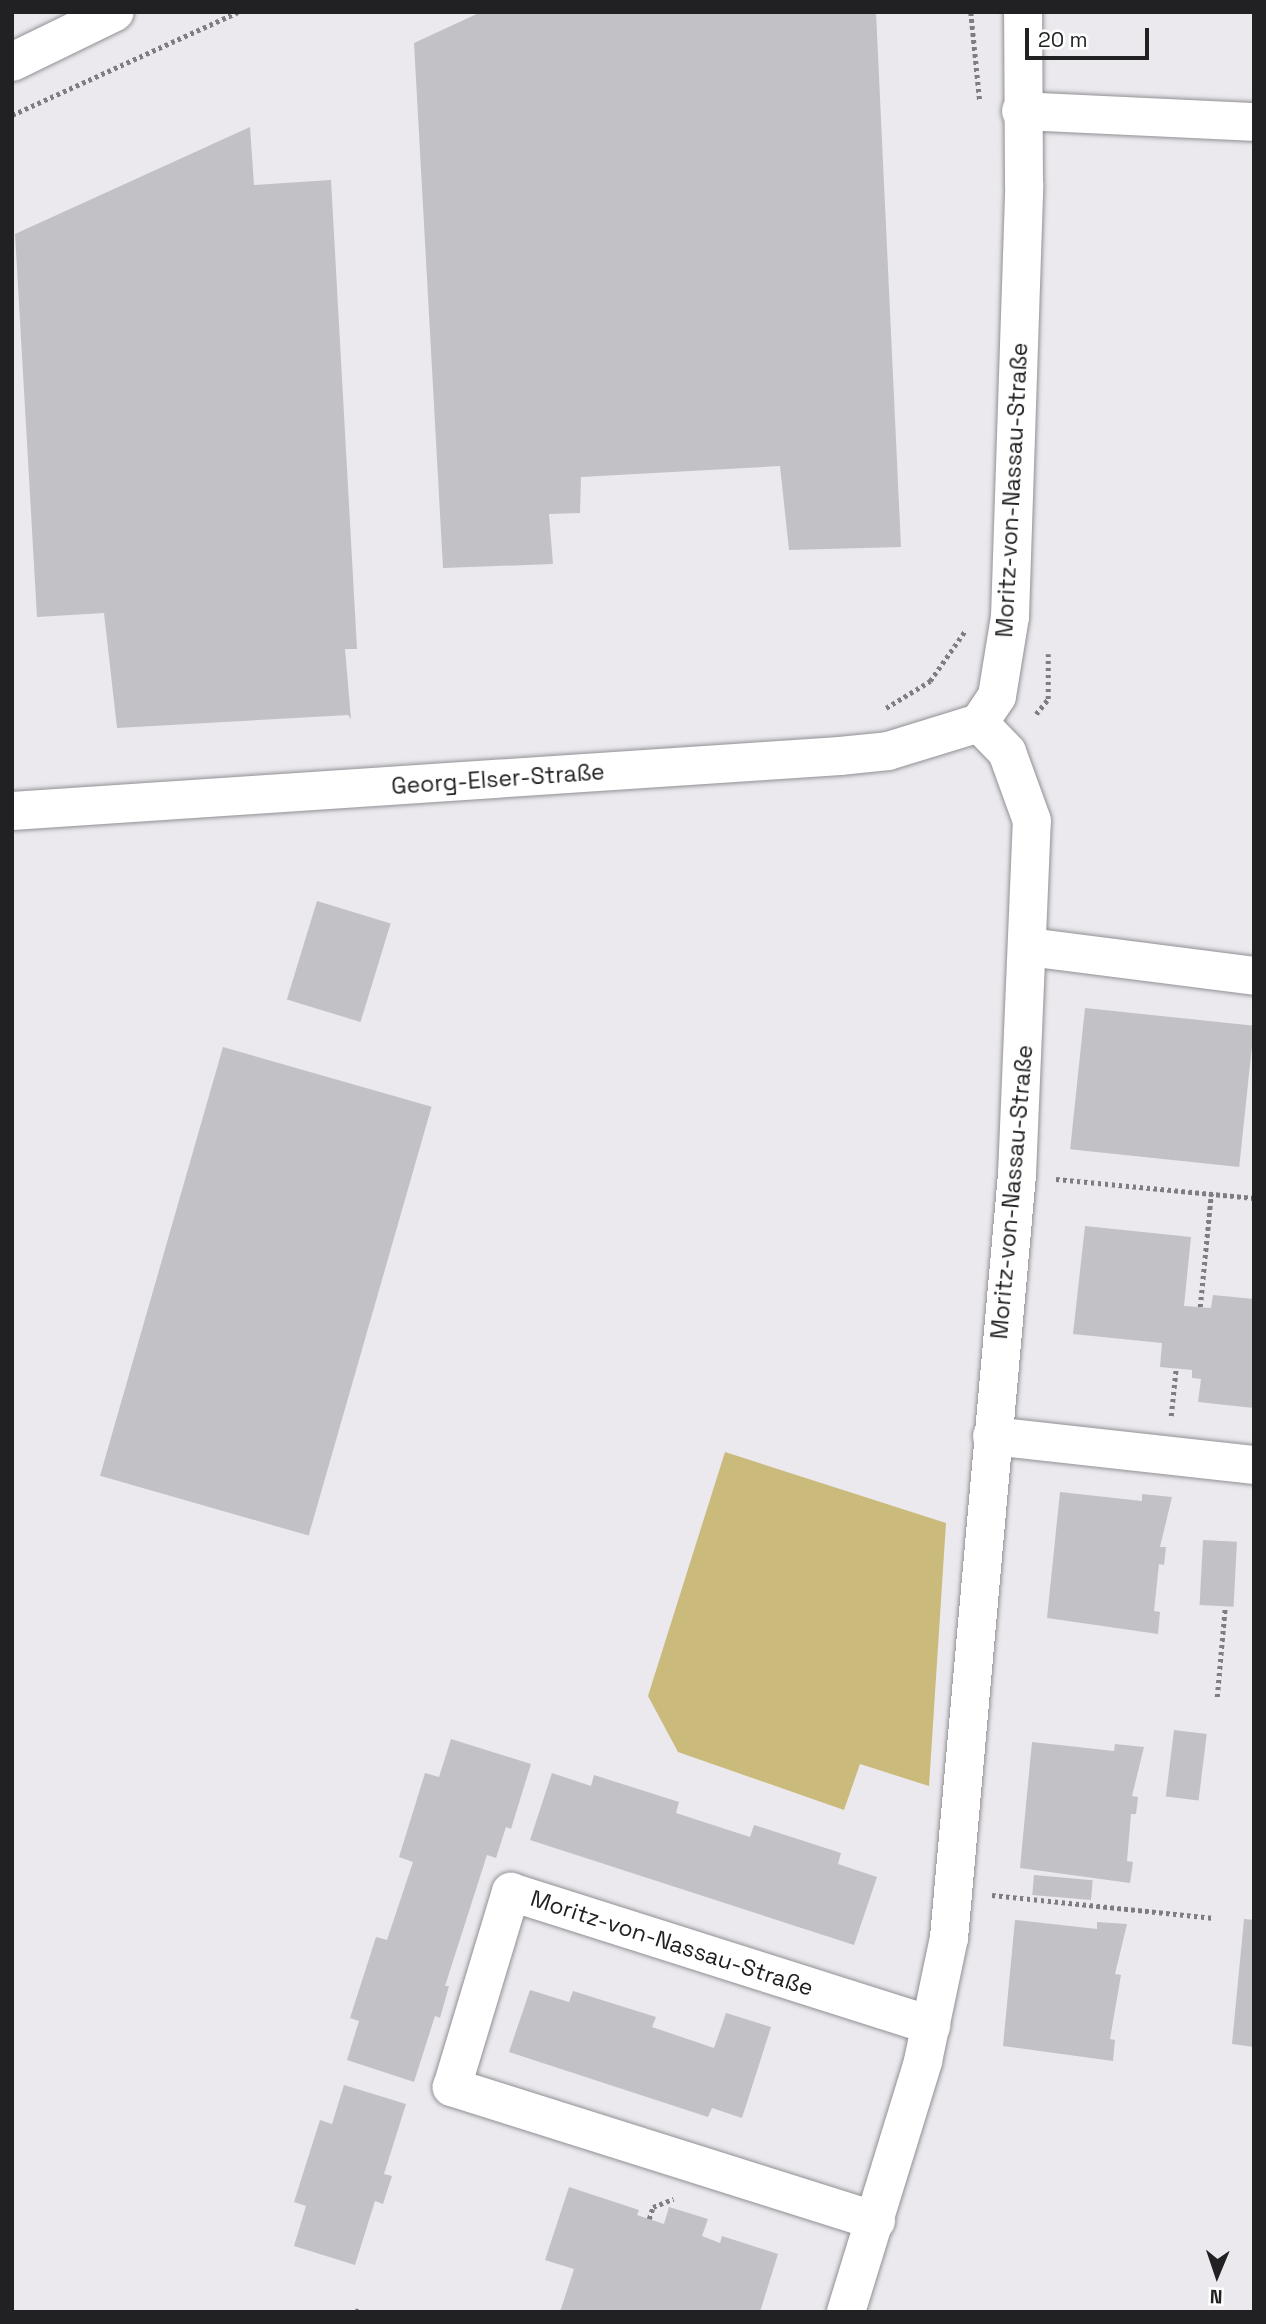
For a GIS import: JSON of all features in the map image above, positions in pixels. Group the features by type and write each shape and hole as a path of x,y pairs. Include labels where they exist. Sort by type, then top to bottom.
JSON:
{"street":[{"path":"12,62 115,12"},
{"name":"Moritz-von-Nassau-Straße","path":"846,2312 876,2221 931,2025 949,1938 1017,1175 1029,947 1032,821 1007,751 979,723 997,696 1010,617 1024,184 1021,111 1023,12"},
{"path":"1021,111 1254,122"},
{"name":"Georg-Elser-Straße","path":"12,811 840,756 888,751 979,723"},
{"path":"1029,947 1254,976"},
{"path":"992,1436 1254,1465"},
{"name":"Moritz-von-Nassau-Straße","path":"876,2221 452,2087 511,1892 931,2025"}],"path":[{"path":"12,115 238,12"},
{"path":"1017,1175 1254,1198"},
{"path":"1200,1307 1211,1194"},
{"path":"1217,1697 1225,1607"},
{"path":"953,1891 1214,1918"}],"shaded area":[{"path":"725,1452 946,1523 929,1786 860,1764 844,1810 678,1752 648,1696"}],"building":[{"path":"481,12 876,12 901,547 789,550 780,466 581,477 580,513 549,514 553,564 443,568 414,43"},
{"path":"250,127 254,185 331,180 357,649 345,649 351,719 348,715 117,728 104,613 37,617 15,234"},
{"path":"317,901 391,924 361,1022 287,999"},
{"path":"1085,1008 1254,1026 1239,1167 1070,1149"},
{"path":"223,1047 432,1107 309,1536 100,1476"},
{"path":"1085,1226 1191,1237 1184,1306 1211,1308 1213,1295 1254,1299 1254,1408 1198,1402 1201,1379 1192,1378 1192,1370 1160,1367 1162,1343 1073,1334"},
{"path":"1060,1492 1142,1501 1142,1494 1172,1497 1160,1547 1166,1547 1164,1565 1159,1564 1154,1611 1160,1612 1158,1634 1047,1618"},
{"path":"1203,1540 1237,1542 1234,1607 1200,1605"},
{"path":"1174,1730 1207,1734 1199,1801 1166,1797"},
{"path":"451,1739 531,1764 511,1829 506,1827 496,1858 487,1855 445,1986 449,1986 440,2018 435,2016 414,2082 347,2060 359,2021 350,2018 376,1937 387,1940 413,1862 399,1857 425,1773 439,1777"},
{"path":"1032,1742 1114,1751 1115,1744 1144,1747 1132,1796 1138,1797 1136,1814 1131,1814 1127,1861 1133,1862 1130,1883 1020,1868"},
{"path":"552,1773 591,1786 594,1775 679,1802 676,1813 750,1837 754,1825 841,1853 838,1864 877,1877 854,1945 530,1840"},
{"path":"1034,1875 1093,1880 1091,1900 1032,1895"},
{"path":"1244,1919 1254,1920 1254,2047 1232,2044"},
{"path":"1015,1920 1097,1929 1097,1922 1127,1924 1115,1974 1121,1975 1110,2039 1115,2040 1113,2061 1003,2046"},
{"path":"530,1990 569,2002 573,1991 656,2017 652,2027 714,2048 726,2013 771,2027 742,2118 712,2108 708,2117 509,2052"},
{"path":"344,2085 406,2104 384,2174 392,2176 383,2204 375,2201 355,2265 294,2246 306,2206 294,2202 320,2120 332,2124"},
{"path":"569,2187 639,2210 637,2215 664,2224 669,2207 708,2219 702,2236 720,2243 722,2236 778,2254 760,2312 560,2312 574,2269 545,2260"}]}
